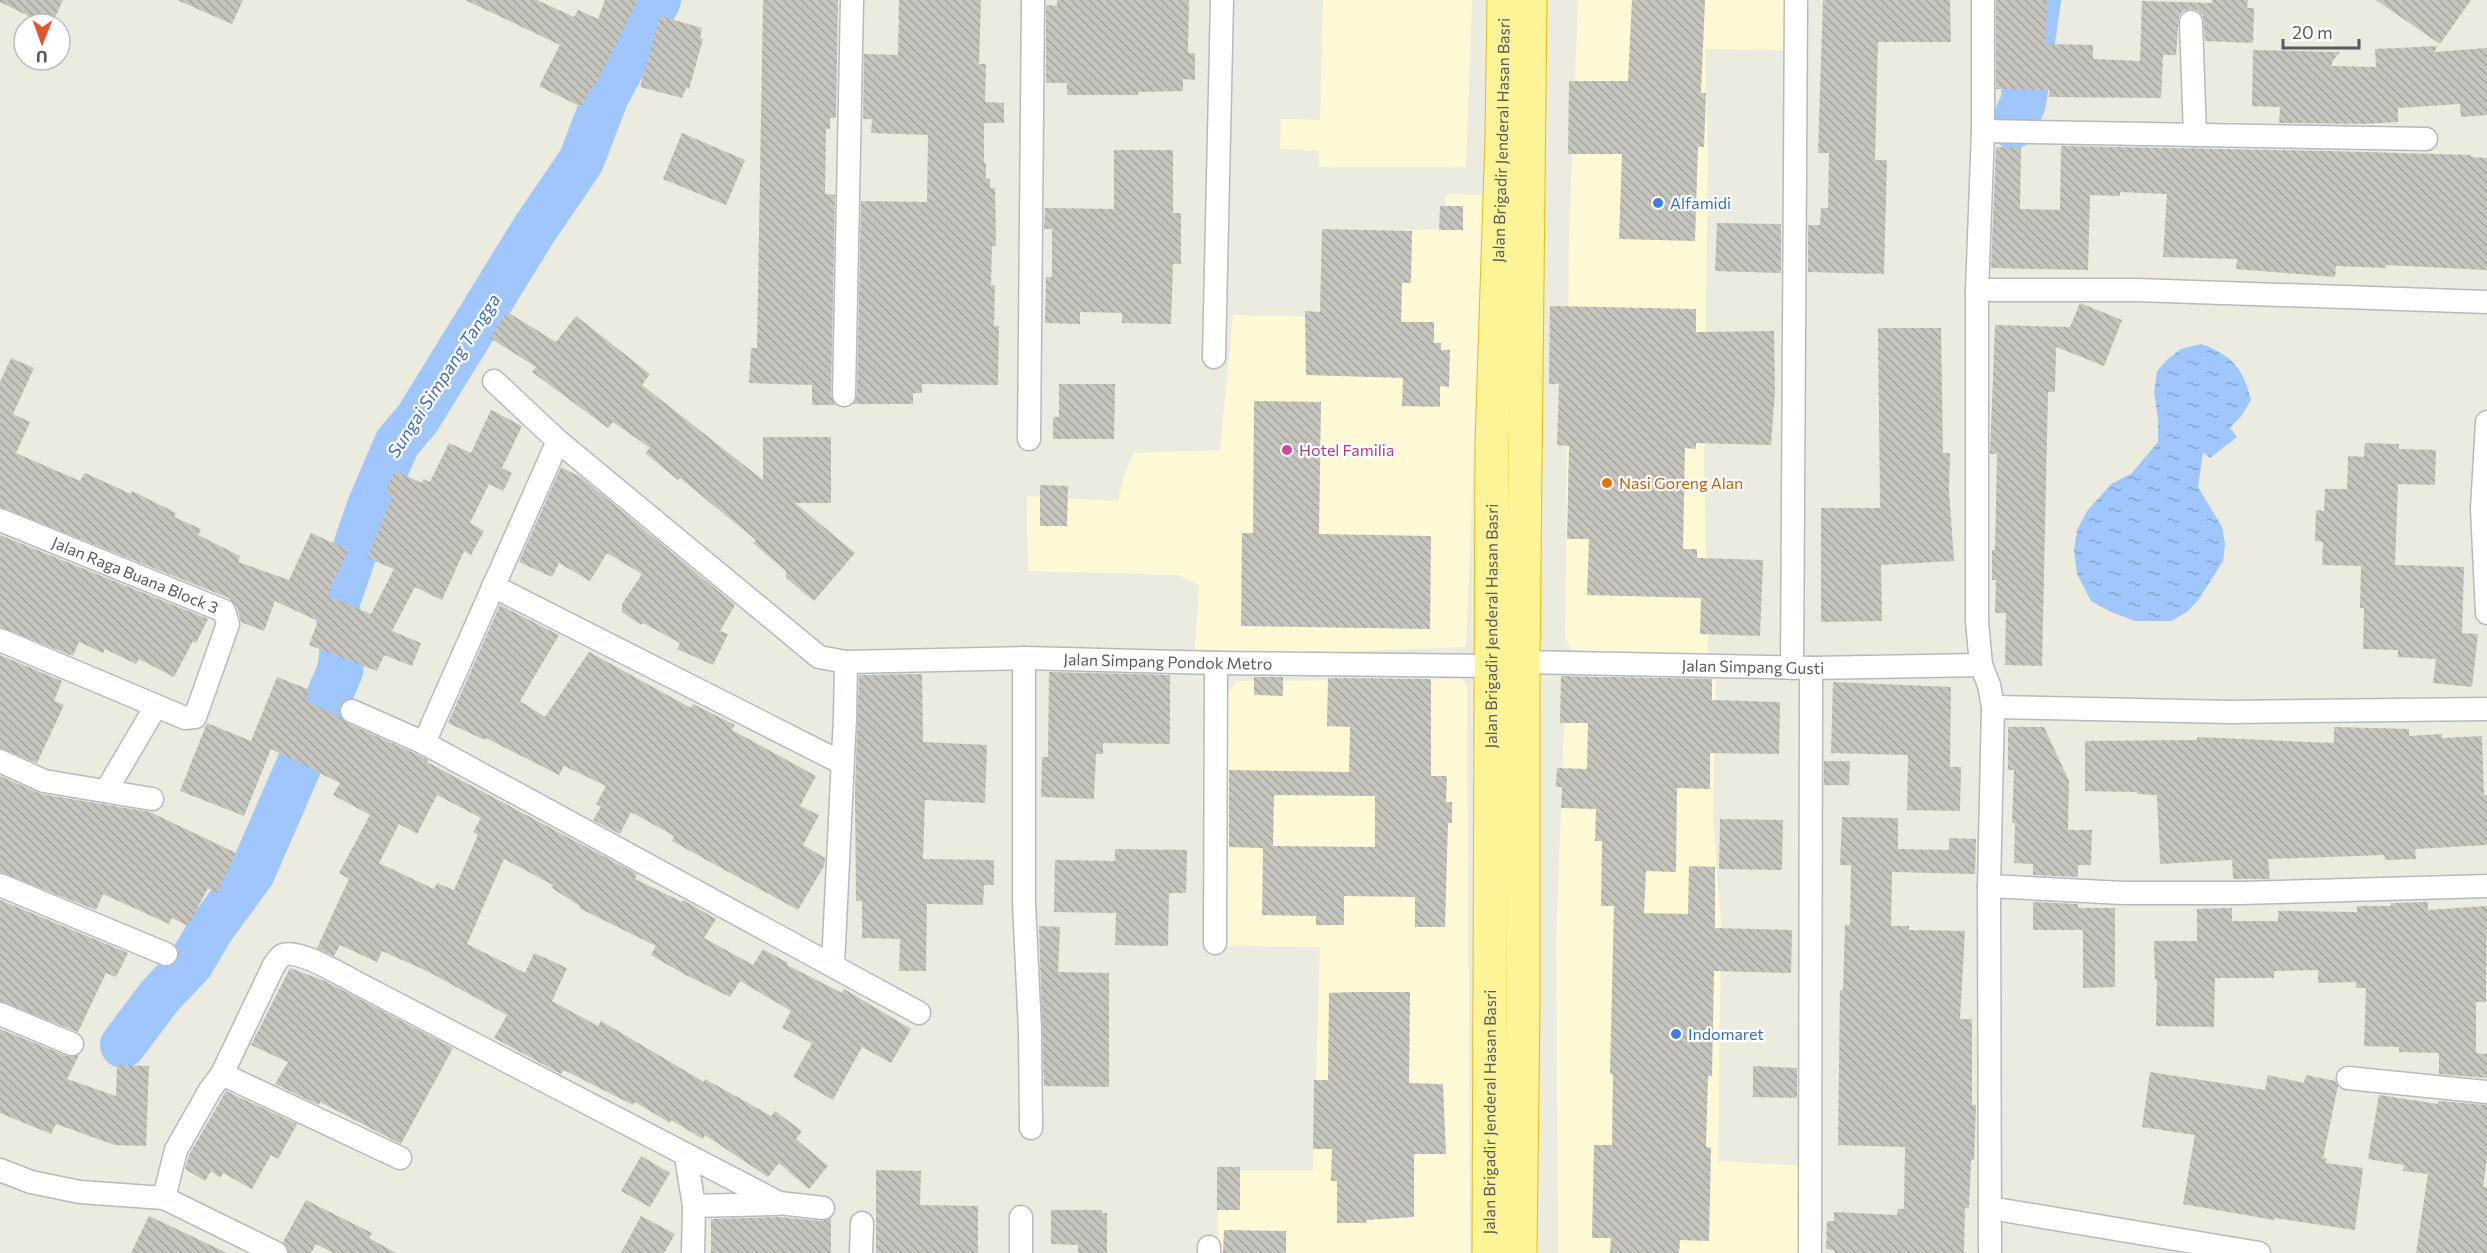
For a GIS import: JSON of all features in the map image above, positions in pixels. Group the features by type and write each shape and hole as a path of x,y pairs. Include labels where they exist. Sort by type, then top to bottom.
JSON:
{"highway":[{"name":"Jalan Brigadir Jenderal Hasan Basri","path":"1503,0 1516,137 1525,441 1520,1253"},
{"name":"Jalan Brigadir Jenderal Hasan Basri","path":"1489,1253 1492,442 1516,137 1530,0"},
{"path":"1492,442 1525,441"},
{"path":"1491,1010 1523,1007"}],"street":[{"path":"844,394 852,0"},
{"path":"1029,439 1033,0"},
{"path":"1214,357 1221,0"},
{"path":"1796,0 1810,1253"},
{"path":"1983,0 1983,131 1977,290 1977,621 1981,665 1989,685 1993,707 1989,886 1990,1253"},
{"path":"2191,22 2195,135"},
{"path":"1983,131 2426,139"},
{"path":"1977,290 2137,290 2487,302"},
{"name":"Jalan Simpang Pondok Metro","path":"494,381 558,441 819,657 846,662 1024,658 1491,666"},
{"path":"2487,422 2482,509 2487,613"},
{"path":"424,743 558,441"},
{"name":"Jalan Raga Buana Block 3","path":"0,520 224,611 228,624 195,717 185,718 156,706"},
{"path":"493,586 842,763"},
{"path":"0,640 156,706 106,790"},
{"path":"1024,658 1023,903 1030,1030 1031,1128"},
{"path":"833,964 846,662"},
{"name":"Jalan Simpang Gusti","path":"1523,662 1802,668 1981,665"},
{"path":"1215,943 1216,663"},
{"path":"1993,707 2230,711 2487,708"},
{"path":"352,711 424,743 833,964 919,1013"},
{"path":"0,761 44,781 106,790 152,800"},
{"path":"0,885 166,954"},
{"path":"1989,886 2123,893 2240,893 2487,886"},
{"path":"164,1198 176,1150 200,1106 222,1074 274,965 281,956 290,953 357,983 686,1157 779,1203"},
{"path":"0,1014 72,1044"},
{"path":"222,1074 400,1158"},
{"path":"2348,1078 2487,1092"},
{"path":"686,1157 694,1206 693,1253"},
{"path":"0,1170 31,1182 80,1192 164,1198 276,1253"},
{"path":"694,1206 779,1203 823,1208"},
{"path":"1990,1208 2259,1253"},
{"path":"1021,1253 1022,1217"},
{"path":"861,1253 862,1223"}],"shaded area":[{"path":"1323,0 1472,0 1466,167 1319,167 1319,151 1280,149 1281,119 1320,120"},
{"path":"1578,0 1798,0 1798,51 1705,49 1708,159 1704,462 1708,653 1574,654 1565,638 1569,242"},
{"path":"1446,194 1484,195 1466,647 1231,656 1225,650 1195,649 1199,585 1179,575 1028,571 1027,496 1118,501 1133,453 1220,450 1233,315 1322,317 1326,232 1445,229"},
{"path":"1572,675 1716,680 1713,821 1721,924 1718,1161 1804,1166 1801,1253 1558,1253 1556,938 1566,683"},
{"path":"1462,679 1467,685 1470,1253 1218,1253 1218,1170 1313,1170 1320,947 1227,946 1225,696 1237,681"}],"water":[{"path":"2201,344 2221,353 2235,364 2244,379 2251,400 2242,415 2230,428 2237,437 2210,458 2203,452 2198,487 2222,527 2225,544 2223,561 2199,599 2187,612 2171,621 2135,621 2091,601 2077,574 2074,550 2077,530 2087,511 2111,484 2131,474 2158,442 2158,419 2154,392 2157,371 2181,349"}],"building":[{"path":"0,0 63,0 58,12 20,12"},
{"path":"177,0 243,0 232,24"},
{"path":"465,0 537,0 574,17 578,10 598,19 605,0 638,0 595,86 593,85 581,107 539,86 560,45"},
{"path":"763,0 838,0 836,118 830,118 830,129 826,129 825,194 835,195 831,395 835,405 812,405 812,385 749,383 751,348 757,348"},
{"path":"899,0 981,0 979,64 986,64 985,102 1004,103 1004,123 984,123 986,178 990,179 990,188 995,188 996,246 992,246 991,285 995,285 994,326 999,326 998,385 922,384 922,393 913,393 913,404 853,404 857,395 861,201 927,202 928,135 871,133 872,119 863,119 864,54 898,55"},
{"path":"1057,0 1189,0 1188,53 1195,53 1195,80 1183,79 1183,91 1138,92 1138,95 1067,95 1067,83 1046,83 1046,5 1057,6"},
{"path":"1632,0 1705,0 1701,93 1706,93 1704,147 1698,147 1695,241 1619,239 1622,154 1568,154 1569,81 1628,81"},
{"path":"1823,0 1950,0 1951,42 1878,42 1875,160 1887,160 1884,274 1808,272 1808,225 1820,225 1821,208 1828,208 1829,153 1818,153"},
{"path":"1996,0 2047,0 2046,44 2093,45 2093,59 2140,61 2142,1 2212,3 2212,0 2248,0 2247,8 2254,8 2253,43 2205,41 2203,15 2197,10 2190,9 2183,11 2179,16 2176,55 2163,55 2161,98 2049,97 2049,90 1996,89"},
{"path":"2376,0 2471,0 2440,44"},
{"path":"660,16 702,28 700,38 703,39 689,89 686,88 682,98 640,87"},
{"path":"2438,46 2434,52 2487,48 2487,115 2461,117 2460,104 2398,108 2398,122 2279,123 2280,107 2252,106 2253,50 2340,52 2332,62 2332,66 2376,67 2375,49"},
{"path":"682,133 745,160 726,205 663,179"},
{"path":"2061,146 2471,155 2471,157 2487,158 2487,270 2386,265 2386,268 2336,266 2335,277 2236,269 2237,259 2163,257 2167,194 2120,192 2120,196 2090,195 2088,270 1991,268 1996,147 2021,148 2020,209 2060,210"},
{"path":"1114,150 1173,150 1173,213 1181,213 1181,264 1173,264 1171,324 1122,323 1122,313 1080,312 1080,324 1045,323 1046,277 1052,277 1052,229 1044,229 1045,208 1114,209"},
{"path":"1440,206 1463,206 1463,230 1439,230"},
{"path":"1717,223 1781,224 1781,273 1715,271"},
{"path":"1322,229 1412,231 1411,283 1402,283 1401,322 1434,322 1434,343 1441,343 1441,350 1450,350 1449,387 1440,386 1440,407 1402,406 1403,378 1306,375 1305,311 1320,312"},
{"path":"2080,303 2122,320 2104,366 2056,347 2055,392 2048,392 2042,666 2005,665 2006,613 1995,613 1996,580 1992,580 1992,550 1995,550 1997,454 1990,454 1995,325 2070,327"},
{"path":"1550,306 1696,309 1696,332 1774,331 1775,391 1771,445 1696,443 1696,449 1685,448 1683,549 1697,549 1697,558 1763,560 1760,636 1700,634 1701,598 1587,595 1589,539 1567,539 1569,446 1557,445 1559,384 1549,384"},
{"path":"507,312 556,342 576,316 650,374 642,385 763,480 763,437 831,437 831,503 795,503 855,553 814,601 786,578 786,571 753,543 756,540 680,478 678,480 645,453 650,448 613,422 608,428 532,372 536,367 490,338"},
{"path":"1878,328 1941,328 1943,453 1950,453 1949,491 1954,561 1881,565 1882,621 1821,622 1821,508 1880,508"},
{"path":"11,358 34,368 13,414 30,422 16,453 80,481 85,473 131,494 132,491 176,513 174,517 201,529 198,535 240,556 238,562 289,580 311,533 348,550 327,596 371,614 394,569 367,558 392,497 385,493 395,471 422,483 423,479 430,482 449,443 471,453 491,410 522,426 502,468 512,473 503,491 489,484 470,523 484,531 471,555 464,551 442,600 415,587 392,631 421,643 412,666 384,655 377,671 309,645 318,621 275,601 264,631 241,622 237,607 229,598 0,507 0,382"},
{"path":"1059,384 1115,384 1114,439 1053,439 1053,417 1059,417"},
{"path":"1254,401 1321,402 1319,534 1431,536 1430,629 1241,626 1242,533 1253,533"},
{"path":"2365,443 2399,444 2399,449 2436,450 2435,485 2398,484 2395,565 2464,567 2462,633 2478,634 2472,687 2433,683 2436,659 2398,657 2398,650 2363,649 2364,608 2360,608 2361,566 2322,565 2323,542 2315,541 2316,510 2324,511 2325,489 2347,489 2348,456 2364,457"},
{"path":"561,467 582,478 735,605 720,631 728,634 713,665 677,649 680,643 643,623 641,625 622,612 622,604 642,574 607,553 590,581 559,563 552,577 519,562"},
{"path":"1040,485 1068,486 1067,526 1040,526"},
{"path":"0,535 208,619 196,643 193,641 174,677 139,659 136,664 105,649 103,653 79,642 73,656 0,627"},
{"path":"500,605 559,635 520,701 545,717 589,652 691,708 693,704 735,725 732,730 816,776 800,806 819,815 803,845 825,858 824,866 798,910 672,841 674,836 631,812 620,834 593,820 601,807 596,804 606,786 564,766 559,775 486,738 485,740 448,723"},
{"path":"0,655 62,681 54,701 64,705 37,763 0,748"},
{"path":"1049,672 1170,675 1170,744 1103,743 1103,754 1096,754 1094,799 1041,797 1042,757 1048,757"},
{"path":"922,674 923,742 987,745 985,803 925,800 923,859 994,860 994,885 984,885 983,905 927,904 926,971 899,971 900,939 862,938 862,901 856,901 855,790 859,675"},
{"path":"1561,676 1712,679 1712,700 1780,702 1779,754 1710,753 1710,789 1677,788 1676,872 1646,871 1644,913 1688,914 1689,866 1715,867 1715,928 1792,930 1791,973 1714,971 1712,1076 1708,1076 1706,1147 1711,1148 1709,1241 1680,1240 1679,1253 1610,1253 1611,1238 1592,1238 1594,1145 1612,1145 1613,1074 1610,1074 1614,906 1601,906 1602,841 1595,841 1596,809 1561,808 1562,787 1556,787 1557,768 1587,769 1588,723 1560,723"},
{"path":"277,677 310,690 306,701 347,723 428,760 427,762 637,874 635,879 682,902 683,900 716,919 704,938 753,965 763,949 788,963 787,965 842,993 844,989 911,1029 891,1063 862,1047 833,1100 793,1077 812,1043 782,1028 791,1011 740,981 730,997 684,974 651,955 656,946 579,908 580,906 552,888 553,885 504,859 467,944 525,973 534,953 567,968 552,1001 598,1026 601,1021 704,1082 705,1079 771,1116 775,1111 802,1131 796,1139 828,1166 809,1189 779,1163 768,1177 705,1135 703,1139 635,1102 633,1105 564,1070 561,1074 494,1038 507,1015 429,972 382,951 377,962 340,945 334,956 317,948 349,879 339,873 370,815 333,795 340,783 271,749 244,816 180,791 207,723 251,741","holes":["437,795 481,818 473,832 478,835 454,890 437,883 434,889 379,863 399,824 417,834"]},
{"path":"1254,677 1283,677 1283,696 1254,695"},
{"path":"1328,678 1431,679 1431,776 1447,776 1446,802 1452,802 1452,823 1448,823 1445,927 1415,927 1415,897 1344,896 1344,925 1316,925 1316,916 1262,915 1263,848 1229,847 1229,770 1349,772 1350,727 1327,726","holes":["1274,795 1375,796 1375,847 1273,846"]},
{"path":"1833,682 1951,687 1950,767 1961,767 1960,811 1907,810 1908,755 1831,753"},
{"path":"2008,727 2044,727 2069,781 2068,830 2092,830 2091,865 2078,865 2078,877 2033,875 2033,864 2014,863 2015,823 2012,823 2014,770 2008,770"},
{"path":"2334,727 2409,729 2409,736 2442,734 2442,738 2482,736 2484,795 2487,795 2487,845 2415,849 2416,859 2385,860 2384,855 2268,859 2270,879 2233,879 2232,860 2160,864 2157,795 2137,794 2137,792 2085,791 2085,741 2197,740 2197,737 2334,743"},
{"path":"1824,761 1850,761 1849,785 1824,785"},
{"path":"0,776 41,794 150,812 236,853 217,893 208,888 188,926 172,918 169,924 103,894 96,910 0,872"},
{"path":"1842,817 1898,818 1898,849 1949,850 1949,838 1976,839 1975,874 1892,872 1891,926 1909,926 1909,930 1965,931 1960,1019 1972,1019 1972,1105 1976,1105 1969,1208 1965,1208 1964,1253 1834,1253 1834,1250 1826,1249 1827,1221 1834,1221 1834,1212 1897,1215 1898,1209 1904,1209 1905,1147 1838,1145 1840,990 1843,990 1845,925 1850,925 1851,865 1840,865"},
{"path":"1720,819 1783,820 1782,870 1719,869"},
{"path":"1115,849 1187,850 1186,893 1169,893 1168,946 1115,945 1116,913 1054,912 1055,860 1115,861"},
{"path":"0,900 128,953 116,977 106,973 78,1032 0,1001"},
{"path":"2033,902 2078,904 2078,908 2115,908 2115,987 2083,988 2083,930 2033,930"},
{"path":"2428,902 2428,910 2487,906 2486,1002 2476,1002 2476,1053 2487,1054 2487,1078 2439,1074 2439,1053 2399,1052 2399,1047 2364,1046 2366,988 2356,988 2356,982 2318,983 2318,970 2274,971 2274,978 2215,978 2214,1027 2156,1026 2157,979 2155,980 2154,941 2197,941 2197,909 2232,908 2232,921 2278,921 2278,911 2357,912 2357,906 2391,906 2391,903"},
{"path":"1039,926 1060,927 1058,972 1109,973 1109,1087 1044,1086"},
{"path":"290,968 325,981 453,1048 401,1144 320,1102 319,1105 275,1084 288,1062 251,1045"},
{"path":"1410,992 1409,1083 1443,1084 1446,1154 1414,1154 1414,1217 1366,1220 1366,1223 1337,1223 1337,1181 1331,1181 1332,1149 1313,1149 1314,1080 1328,1080 1329,993"},
{"path":"0,1029 67,1056 79,1055 67,1079 116,1096 117,1065 149,1066 146,1146 115,1145 56,1124 51,1134 0,1113"},
{"path":"1753,1066 1797,1068 1797,1098 1753,1097"},
{"path":"2150,1072 2265,1090 2268,1075 2304,1083 2306,1075 2335,1081 2338,1086 2323,1158 2327,1158 2326,1163 2363,1168 2355,1230 2275,1218 2274,1220 2183,1204 2195,1135 2142,1127"},
{"path":"226,1091 297,1124 278,1159 271,1155 252,1189 223,1173 220,1178 211,1171 205,1181 185,1169 189,1155"},
{"path":"2379,1095 2438,1104 2438,1101 2487,1105 2487,1158 2483,1187 2487,1187 2487,1253 2416,1253 2428,1174 2403,1171 2404,1165 2368,1159"},
{"path":"641,1156 670,1173 650,1207 621,1191"},
{"path":"1217,1167 1240,1167 1240,1210 1217,1210"},
{"path":"876,1170 921,1171 920,1205 978,1206 978,1253 876,1253"},
{"path":"306,1200 372,1233 369,1238 396,1253 333,1253 316,1244 311,1253 289,1253 283,1242"},
{"path":"1051,1210 1102,1210 1102,1213 1107,1213 1107,1253 1078,1253 1078,1245 1051,1244"},
{"path":"149,1216 227,1253 131,1253"},
{"path":"641,1216 675,1234 664,1253 621,1253"},
{"path":"780,1217 821,1221 831,1218 831,1253 711,1253 711,1219"},
{"path":"1224,1230 1286,1231 1286,1253 1223,1253"}],"waterway":[{"name":"Sungai Simpang Tangga","path":"123,1045 159,997 191,963 211,929 252,873 340,671 344,639 336,605 370,506 397,443 418,418 534,230 581,161 606,96 658,0"},
{"path":"2013,126 2023,103 2038,0"}],"place":[{"name":"Alfamidi","path":"1658,203"},
{"name":"Hotel Familia","path":"1287,450"},
{"name":"Nasi Goreng Alan","path":"1607,483"},
{"name":"Indomaret","path":"1676,1034"}]}
